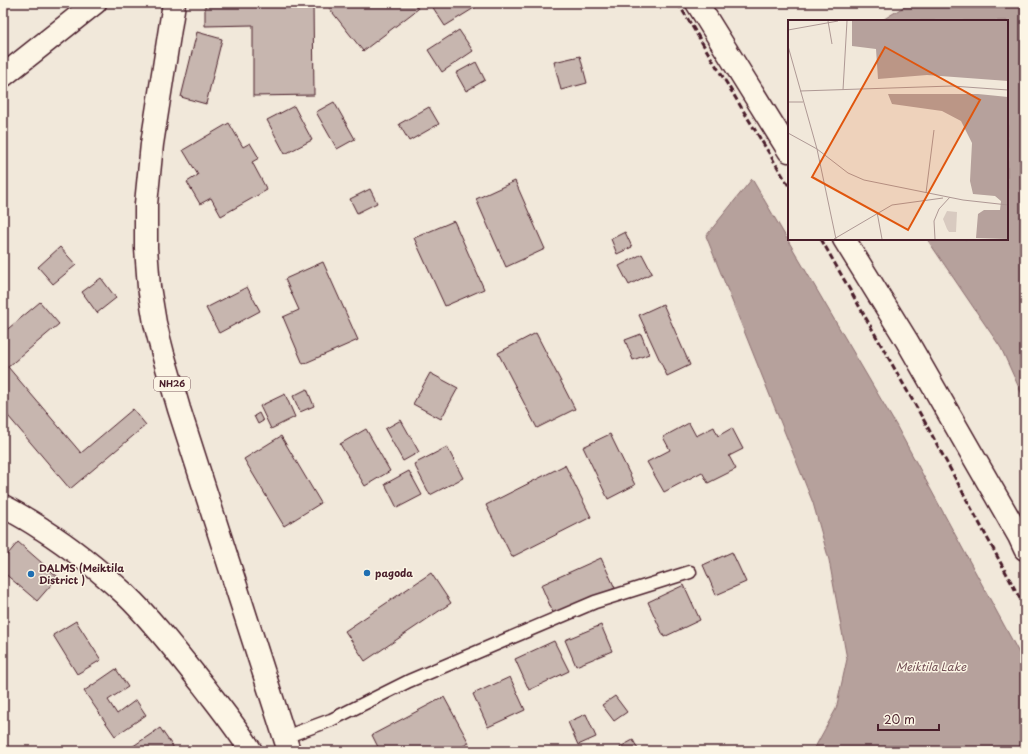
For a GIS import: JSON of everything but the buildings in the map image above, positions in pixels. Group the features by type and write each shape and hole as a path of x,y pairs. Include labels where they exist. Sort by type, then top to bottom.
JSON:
{"main road":[{"path":"3,76 95,3"},
{"name":"NH26","path":"174,3 152,144 146,204 146,248 149,287 163,354 179,409 287,744"},
{"path":"697,3 788,149"},
{"path":"845,240 907,341 1025,549"},
{"path":"3,506 42,529 72,550 100,572 126,596 160,631 212,696 251,751"}],"lane":[{"path":"287,744 409,680 595,602 690,572"}],"water":[{"path":"910,3 1025,3 1025,401 1001,348 928,240 1008,240 1008,20 883,20"},
{"name":"Meiktila Lake","path":"752,179 896,425 1025,664 1025,751 813,751 836,709 847,659 829,560 813,503 706,236"}],"railway":[{"path":"678,3 788,184"},
{"path":"822,240 926,424 1025,608"}],"place":[{"name":"pagoda","path":"367,573"},
{"name":"DALMS (Meiktila District )","path":"31,574"}]}
